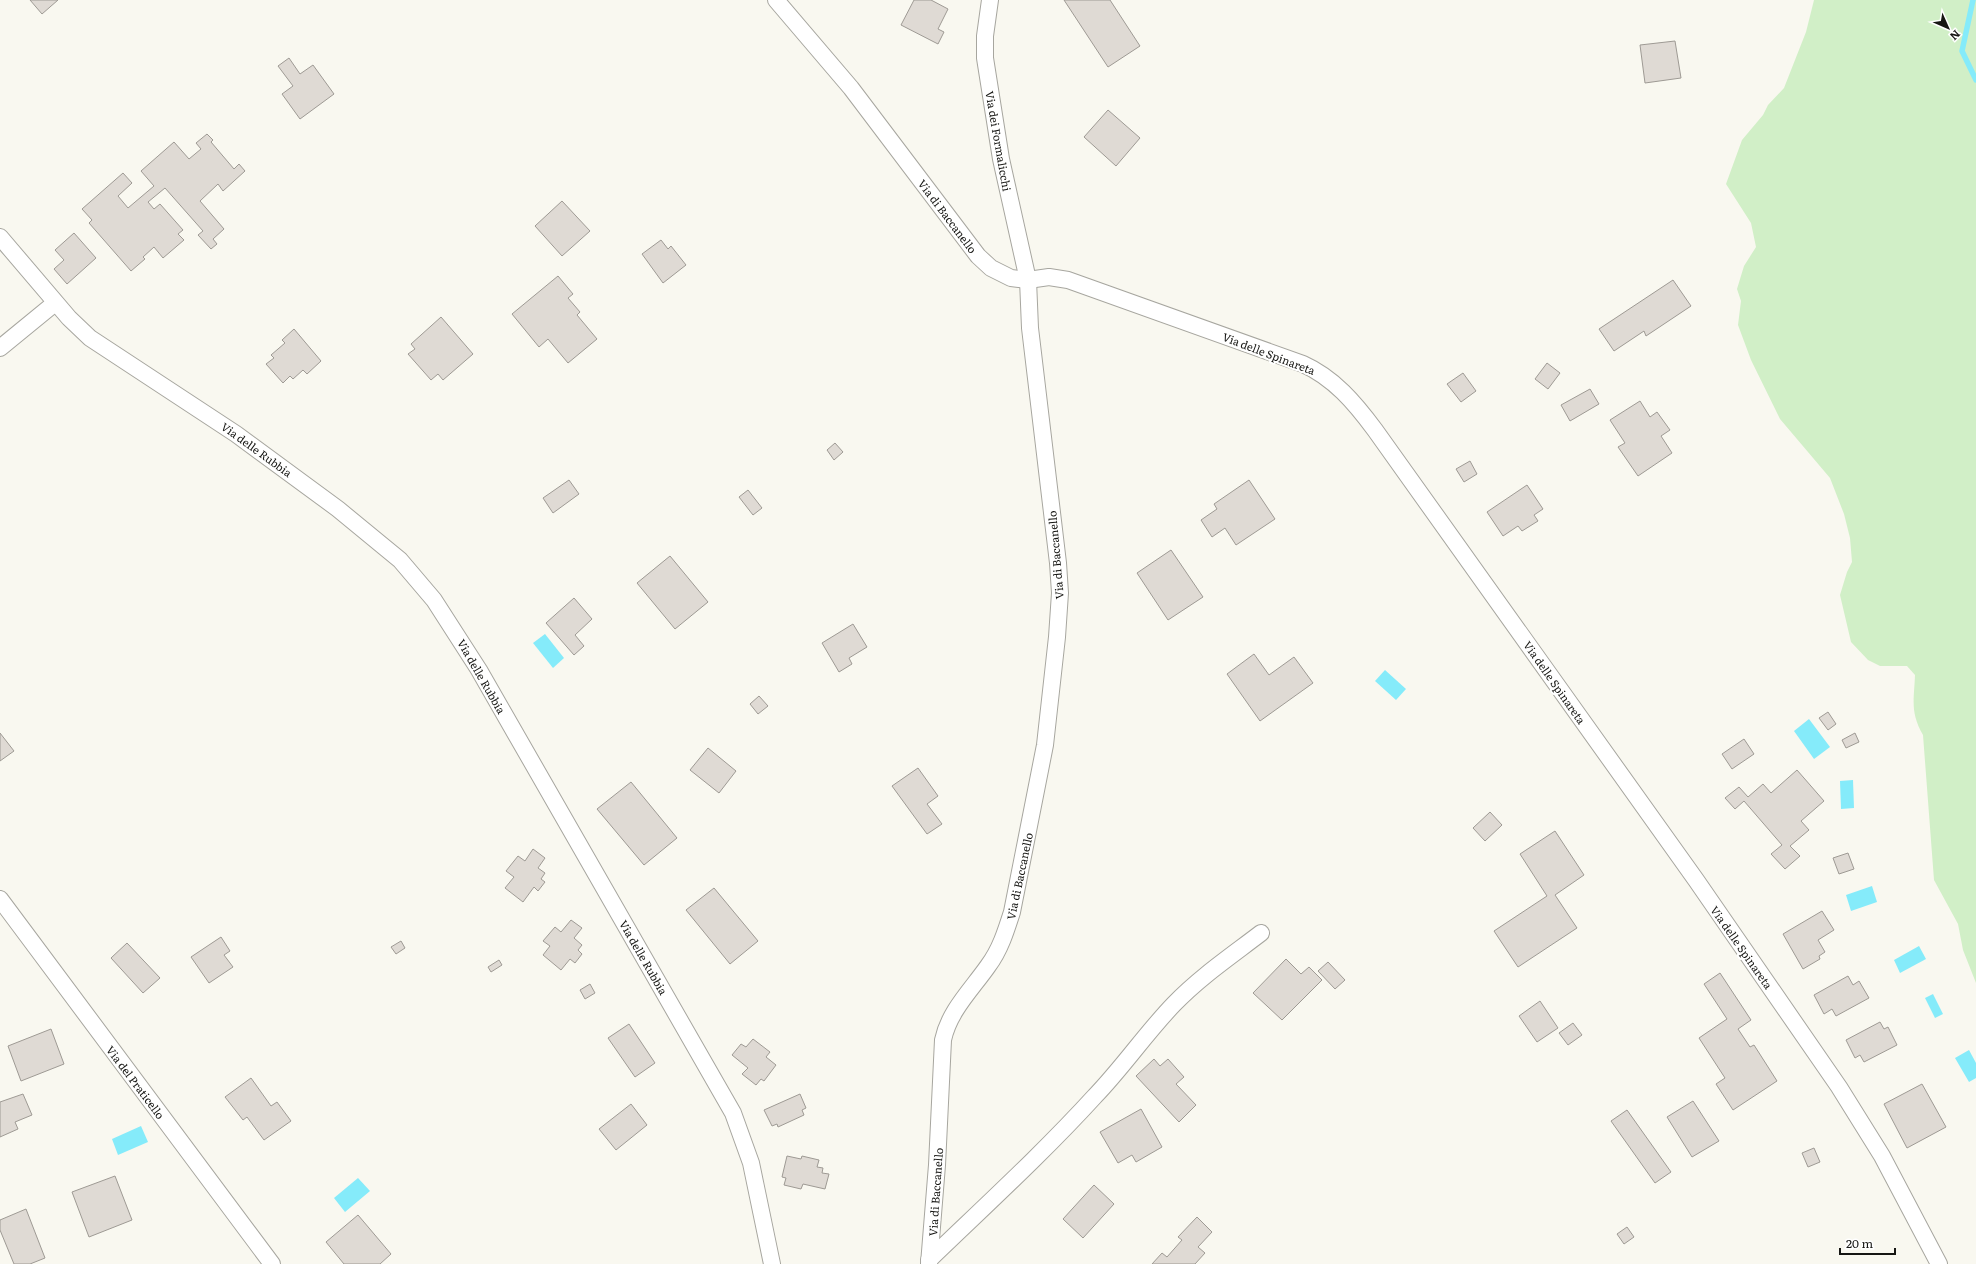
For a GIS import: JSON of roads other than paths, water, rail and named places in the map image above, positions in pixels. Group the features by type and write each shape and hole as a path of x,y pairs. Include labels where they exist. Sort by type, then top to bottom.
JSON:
{"street":[{"name":"Via di Baccanello","path":"776,0 830,62 873,115 974,252 991,268 1003,275 1011,278 1028,280 1030,328 1059,578 1059,608 1053,682 1038,783 1008,926 992,960 954,1012 947,1026 943,1040 937,1172 929,1262"},
{"name":"Via dei Formalicchi","path":"990,0 984,48 989,87 1002,166 1028,280"},
{"name":"Via delle Rubbia","path":"0,238 55,303 76,325 98,344 214,418 359,525 400,560 434,600 479,670 732,1113 751,1163 772,1264"},
{"name":"Via delle Spinareta","path":"1028,280 1050,277 1068,280 1303,364 1322,374 1351,400 1379,436 1691,874 1834,1081 1882,1156 1939,1264"},
{"path":"0,348 55,303"},
{"name":"Via del Praticello","path":"0,899 272,1264"},
{"path":"929,1262 1080,1113 1180,998 1206,975 1261,933"}],"water":[{"path":"545,634 564,658 553,668 533,643"},
{"path":"1385,670 1406,689 1396,700 1375,681"},
{"path":"1809,719 1830,747 1814,759 1794,731"},
{"path":"1853,780 1854,808 1841,809 1840,781"},
{"path":"1872,886 1877,902 1851,911 1846,895"},
{"path":"1919,946 1926,959 1900,973 1894,960"},
{"path":"1933,994 1943,1014 1935,1018 1925,998"},
{"path":"1969,1050 1976,1063 1976,1078 1969,1082 1955,1058"},
{"path":"141,1126 148,1142 118,1155 112,1139"},
{"path":"358,1178 370,1191 345,1212 334,1198"}],"waterway":[{"path":"1973,0 1962,51 1976,80"}]}
